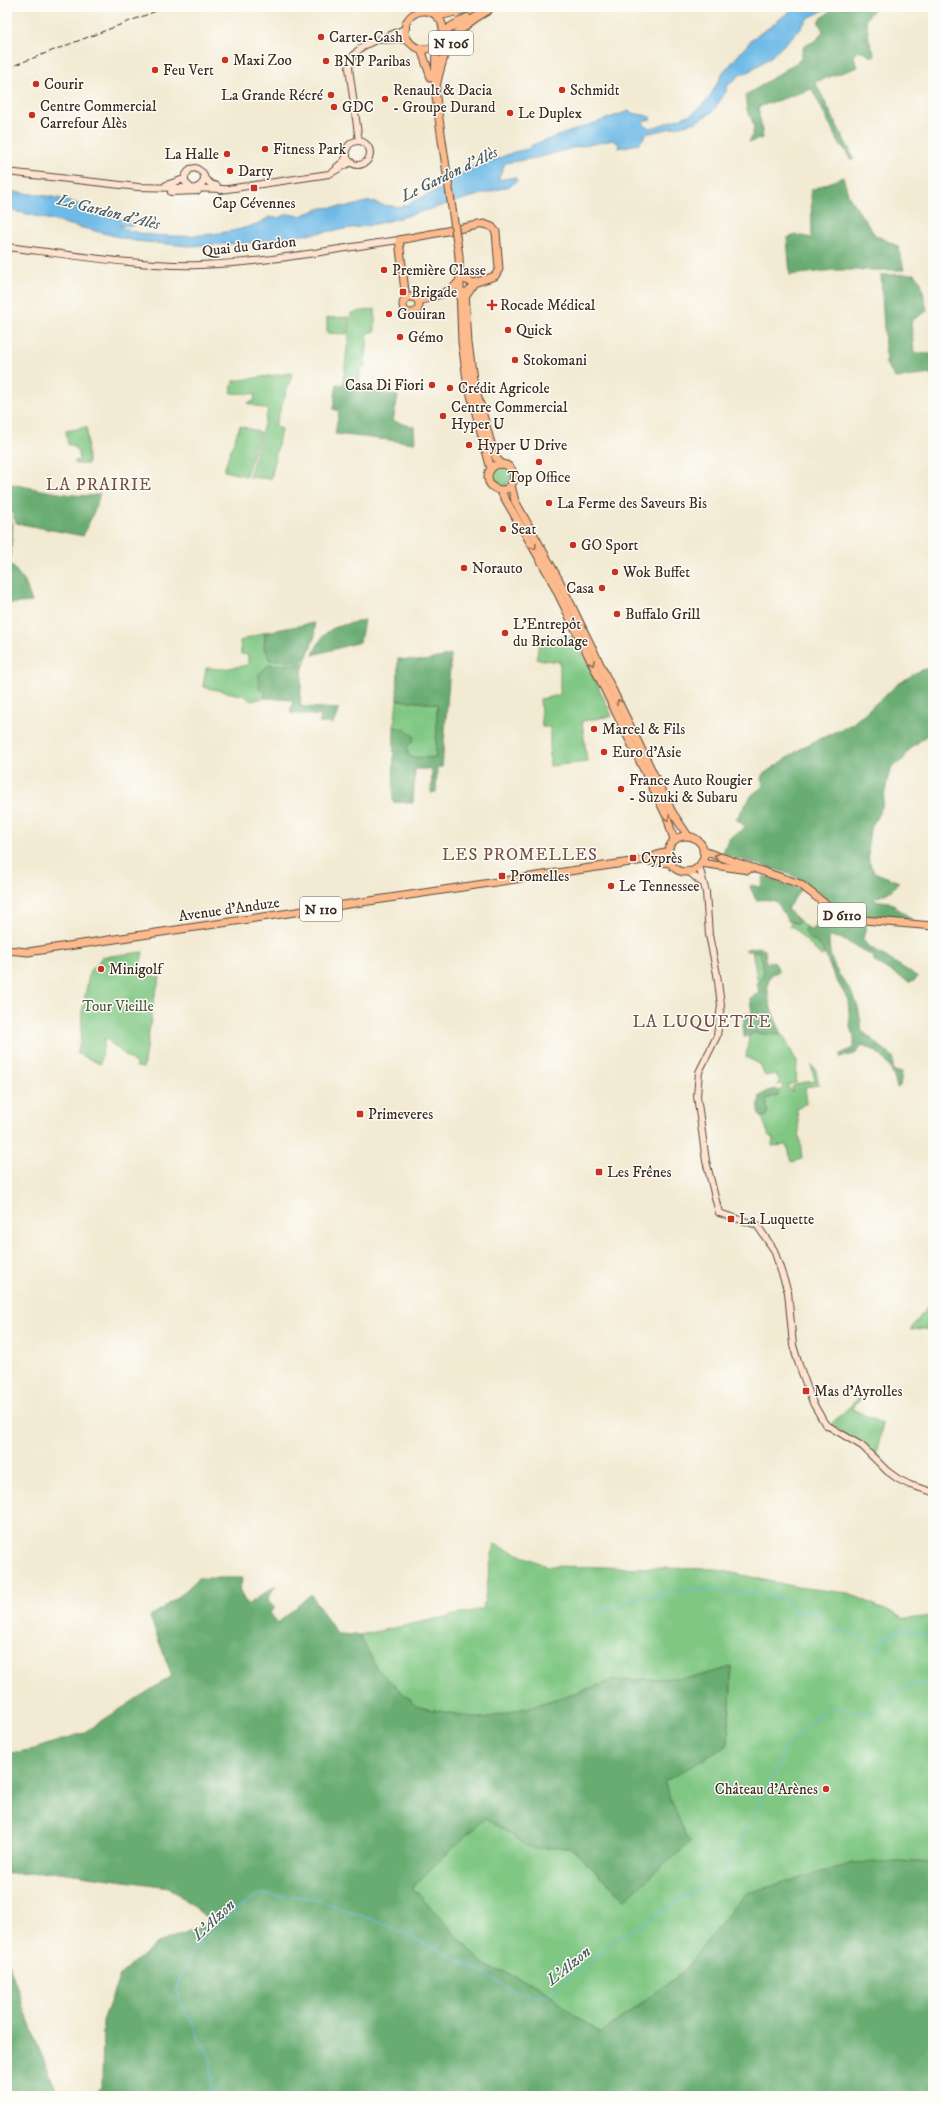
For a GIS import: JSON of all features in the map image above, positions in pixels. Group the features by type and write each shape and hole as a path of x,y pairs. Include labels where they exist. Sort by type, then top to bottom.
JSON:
{"highway":[{"name":"N 106","path":"437,16 473,7"},
{"name":"N 106","path":"442,36 455,24 491,8"},
{"name":"N 106","path":"435,90 440,64 452,40 464,24 491,8"}],"main road":[{"path":"412,7 412,16 406,28 409,41 421,49 435,90"},
{"path":"412,16 427,9 437,16 442,23 442,36 436,45 431,48 421,49"},
{"path":"436,45 434,71 435,90 459,256 473,379 490,440 496,458 502,464 509,466 513,471 514,478 511,485 515,501 550,561 672,812 688,836 696,840 703,852 700,864 688,871 678,870 671,863 668,851 674,840 688,836"},
{"name":"Quai du Gardon","path":"399,240 484,224 492,227 496,232 499,269 495,276 474,283"},
{"path":"399,240 409,298 404,309 411,313 417,310 418,301"},
{"path":"461,280 474,283 463,297 462,342 467,380 491,469 488,478 494,488 500,490 549,575 667,817 674,840"},
{"path":"409,298 418,301 448,292 461,280"},
{"path":"448,292 463,297"},
{"path":"491,469 502,464"},
{"path":"500,490 511,485"},
{"name":"Avenue d'Anduze","path":"7,950 22,952 41,950 644,860 668,851"},
{"name":"D 6110","path":"703,852 800,884 843,916 864,920 933,926"},
{"name":"Avenue d'Anduze","path":"644,860 671,863"},
{"name":"D 6110","path":"700,864 764,872"}],"street":[{"path":"359,142 349,68 352,57 360,47 378,41 406,28"},
{"path":"378,41 399,39 409,41"},
{"path":"7,172 153,188 172,192 224,189 329,174 351,162 361,164 369,158 368,147 359,142 350,145 344,161 338,166 324,172 227,185 211,184 204,178 203,173 196,168 187,171 184,179"},
{"path":"347,155 351,162"},
{"path":"193,187 202,184 204,178"},
{"path":"153,188 184,179"},
{"path":"184,179 193,187"},
{"path":"153,188 193,187 224,189"},
{"name":"Quai du Gardon","path":"7,247 146,262 199,265 234,263 399,240"},
{"path":"700,864 706,892 709,935 718,974 721,1012 717,1036 700,1068 697,1096 706,1161 719,1213 757,1226 774,1250 788,1292 793,1345 796,1358 810,1397 825,1424 862,1446 887,1471 898,1479 933,1492"},
{"path":"688,871 698,878 704,885"}],"green space":[{"path":"835,7 876,7 866,19 869,40 875,56 869,56 863,51 856,52 854,57 858,67 815,82 854,159 850,159 843,147 840,145 812,89 758,107 763,138 749,142 754,127 747,110 745,96 800,60 804,46 817,40 823,31 818,21"},
{"path":"843,177 849,197 875,235 899,247 904,270 835,270 790,275 787,238 796,235 812,238 811,190"},
{"path":"915,274 921,282 927,311 911,321 914,353 931,354 933,374 895,378 886,364 881,275"},
{"path":"375,309 375,331 368,333 365,367 361,367 358,388 343,385 351,313"},
{"path":"349,317 347,334 327,333 327,318"},
{"path":"291,373 292,375 275,426 281,429 271,479 249,477 268,410 247,403 254,401 255,394 231,393 233,381"},
{"path":"337,384 398,396 393,421 414,427 415,443 335,434 339,411 333,409"},
{"path":"240,426 260,432 246,476 224,471"},
{"path":"87,427 88,464 75,464 75,461 79,460 78,452 72,445 68,445 66,431"},
{"path":"498,466 506,466 512,472 512,480 506,486 498,486 492,480 492,472"},
{"path":"7,483 70,495 84,496 100,493 96,507 83,536 16,523 7,500"},
{"path":"7,510 13,524 10,563 25,582 32,602 7,604"},
{"path":"364,620 360,642 313,655 327,632 338,626"},
{"path":"314,623 315,636 307,656 304,656 301,661 269,660 267,651 264,649 265,632"},
{"path":"265,632 264,649 269,654 307,656 303,668 303,664 268,665 259,674 265,691 265,698 251,701 245,696 203,687 206,668 223,669 248,665 248,655 241,654 240,641"},
{"path":"575,637 612,716 582,721 587,762 550,766 550,727 542,727 540,699 560,695 560,662 536,659 540,638"},
{"path":"451,655 442,767 437,768 436,792 431,793 432,769 415,769 413,803 393,802 394,727 404,729 414,736 413,741 407,747 409,757 436,758 437,704 397,700 398,659 424,661"},
{"path":"303,664 300,698 301,706 339,709 333,724 319,723 321,716 290,713 293,700 265,698 265,691 259,690 259,674 268,665"},
{"path":"933,666 933,722 928,728 927,735 907,752 904,759 892,767 888,777 882,807 870,830 868,845 869,862 874,872 899,882 894,888 885,894 874,898 874,900 889,902 913,920 861,916 845,913 799,879 784,872 722,854 729,838 746,827 736,819 752,795 763,786 762,775 803,747 852,724 897,685 915,673"},
{"path":"397,700 437,704 436,758 408,757 407,747 413,741 410,732 394,727"},
{"path":"764,876 801,889 787,909 799,920 798,923 789,921 775,901 756,900 750,887 751,885 761,887"},
{"path":"824,910 847,921 866,925 863,940 868,946 918,977 914,981 909,982 875,962 872,956 855,946 840,938 831,937 829,939 829,949 833,964 857,1003 862,1031 893,1057 893,1071 902,1072 900,1086 897,1088 890,1067 882,1057 870,1048 863,1045 855,1054 840,1057 840,1054 854,1048 854,1035 850,1027 848,1000 833,974 822,947 808,937 804,929 806,927 812,930"},
{"path":"799,920 806,927 805,932 818,945 824,955 821,956 793,927 788,926 792,922 797,924"},
{"path":"758,947 765,949 766,963 774,961 779,971 771,975 768,997 776,1021 783,1035 752,1033 749,1036 744,1037 743,1026 746,1013 752,1014 750,998 759,993 757,983 763,976 764,972 759,951 746,951 746,949"},
{"path":"752,951 759,951 763,963 763,975 758,983"},
{"name":"Tour Vieille","path":"143,952 139,970 146,975 160,977 155,995 143,1068 136,1067 136,1064 105,1038 100,1064 77,1053 81,1039 82,1012 90,970 96,965 99,965 98,962 102,957"},
{"path":"752,1033 783,1035 797,1062 796,1083 787,1085 792,1093 792,1087 800,1083 815,1081 811,1065 816,1070 819,1085 805,1087 807,1103 797,1108 802,1159 792,1162 787,1145 772,1146 773,1138 769,1136 762,1117 767,1116 768,1112 766,1099 778,1095 779,1090 783,1089 782,1084 777,1085 780,1083 776,1074 765,1076 760,1064 746,1057 749,1037"},
{"path":"777,1089 779,1094 766,1099 768,1112 767,1116 761,1117 758,1113 760,1096 767,1091"},
{"path":"930,1304 933,1304 933,1329 910,1330"},
{"path":"862,1395 865,1396 853,1406 852,1409 883,1424 876,1454 881,1457 878,1460 831,1424"},
{"path":"494,1544 547,1566 714,1569 797,1587 848,1593 906,1619 933,1616 933,1863 898,1861 744,1894 682,1973 600,2034 537,1985 485,1966 411,1887 485,1817 533,1849 570,1847 624,1899 691,1842 686,1837 664,1782 728,1745 732,1667 695,1677 612,1681 537,1705 483,1719 418,1707 377,1669 360,1635 483,1609"},
{"path":"198,1578 243,1578 239,1590 247,1605 276,1585 267,1600 275,1608 270,1613 278,1623 311,1594 337,1634 360,1635 377,1669 418,1707 483,1719 537,1705 612,1681 695,1677 732,1667 728,1745 664,1782 686,1837 691,1842 625,1899 570,1847 533,1849 485,1818 412,1887 485,1966 537,1985 600,2034 682,1973 744,1894 853,1863 898,1861 933,1863 933,2096 94,2096 102,2085 103,2021 120,1975 156,1944 212,1922 169,1887 59,1872 7,1874 7,1754 34,1749 83,1733 172,1676 150,1617 182,1594"},
{"path":"7,1959 37,2044 59,2096 7,2096"}],"water":[{"path":"795,7 831,7 808,18 799,30 772,56 745,74 741,74 726,87 726,92 712,112 696,122 646,134 639,144 618,148 619,144 613,140 572,148 541,157 505,163 498,180 515,177 517,181 510,186 396,219 366,226 246,243 190,246 135,241 7,209 7,191 48,196 72,202 108,216 131,221 134,226 119,225 131,231 149,235 194,236 239,229 257,224 269,217 278,218 288,214 300,216 322,208 352,206 370,201 382,205 401,207 447,186 453,179 473,166 485,164 514,152 528,149 532,145 629,111 650,117 651,119 643,121 645,126 649,128 692,114 708,100 723,73 753,38 770,27"}],"waterway":[{"path":"596,1613 640,1597 694,1589 759,1594 786,1600 794,1613 807,1610 817,1613 834,1631 848,1632 859,1636 878,1651 885,1638 906,1628 933,1636"},
{"name":"L'Alzon","path":"208,2096 212,2083 211,2059 183,2007 176,1987 192,1953 234,1911 260,1894 312,1898 385,1924 482,1972 517,1993 547,1996 613,1942 721,1874 744,1836 785,1751 806,1726 830,1707 870,1714 897,1688 933,1683"}],"railway":[{"path":"7,68 167,7"}],"place":[{"name":"Carter-Cash","path":"321,37"},
{"name":"Maxi Zoo","path":"225,60"},
{"name":"BNP Paribas","path":"326,61"},
{"name":"Feu Vert","path":"155,70"},
{"name":"Courir","path":"36,84"},
{"name":"Schmidt","path":"562,90"},
{"name":"La Grande Récré","path":"331,95"},
{"name":"Renault & Dacia - Groupe Durand","path":"385,99"},
{"name":"GDC","path":"334,107"},
{"name":"Le Duplex","path":"510,113"},
{"name":"Centre Commercial Carrefour Alès","path":"32,115"},
{"name":"Fitness Park","path":"265,149"},
{"name":"La Halle","path":"227,154"},
{"name":"Darty","path":"230,171"},
{"name":"Cap Cévennes","path":"254,188"},
{"name":"Première Classe","path":"384,270"},
{"name":"Brigade","path":"403,292"},
{"name":"Rocade Médical","path":"492,305"},
{"name":"Gouiran","path":"389,314"},
{"name":"Quick","path":"508,330"},
{"name":"Gémo","path":"400,337"},
{"name":"Stokomani","path":"515,360"},
{"name":"Casa Di Fiori","path":"432,385"},
{"name":"Crédit Agricole","path":"450,388"},
{"name":"Centre Commercial Hyper U","path":"443,416"},
{"name":"Hyper U Drive","path":"469,445"},
{"name":"Top Office","path":"539,462"},
{"name":"La Ferme des Saveurs Bis","path":"549,503"},
{"name":"Seat","path":"503,529"},
{"name":"GO Sport","path":"573,545"},
{"name":"Norauto","path":"464,568"},
{"name":"Wok Buffet","path":"615,572"},
{"name":"Casa","path":"602,588"},
{"name":"Buffalo Grill","path":"617,614"},
{"name":"L'Entrepôt du Bricolage","path":"505,633"},
{"name":"Marcel & Fils","path":"594,729"},
{"name":"Euro d'Asie","path":"604,752"},
{"name":"France Auto Rougier - Suzuki & Subaru","path":"621,789"},
{"name":"Cyprès","path":"633,858"},
{"name":"Promelles","path":"502,876"},
{"name":"Le Tennessee","path":"611,886"},
{"name":"Minigolf","path":"101,969"},
{"name":"Primeveres","path":"360,1114"},
{"name":"Les Frênes","path":"599,1172"},
{"name":"La Luquette","path":"731,1219"},
{"name":"Mas d'Ayrolles","path":"806,1391"},
{"name":"Château d'Arènes","path":"826,1789"}],"district":[{"name":"LA PRAIRIE","path":"99,484"},
{"name":"LES PROMELLES","path":"520,854"},
{"name":"LA LUQUETTE","path":"702,1021"}],"water label":[{"name":"Le Gardon d'Alès","path":"449,173"},
{"name":"Le Gardon d'Alès","path":"109,211"}]}
